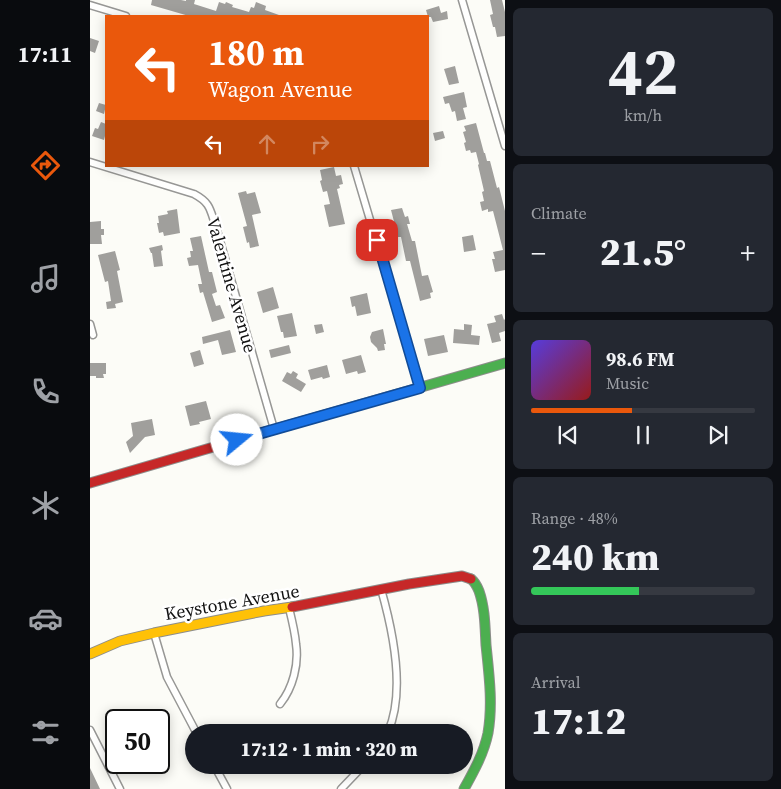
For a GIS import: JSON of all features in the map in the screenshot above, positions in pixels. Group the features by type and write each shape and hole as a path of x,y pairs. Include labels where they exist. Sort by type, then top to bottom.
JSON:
{"street":[{"path":"462,0 505,146"},
{"path":"90,5 123,15"},
{"name":"Valentine Avenue","path":"90,162 105,167"},
{"name":"Valentine Avenue","path":"106,167 194,194 204,199 209,206 274,429"},
{"path":"354,167 420,388"},
{"path":"90,324 93,334"},
{"path":"90,483 505,362"},
{"name":"Keystone Avenue","path":"90,654 120,642 154,633 409,584 462,576 467,577 473,581 481,597 485,625 490,718 484,747 464,789"},
{"path":"382,589 392,634 397,680 392,724"},
{"path":"280,704 289,690 297,658 289,608"},
{"path":"154,633 167,677 192,724"},
{"path":"90,730 120,789"},
{"path":"218,774 226,789"},
{"path":"342,789 356,774"}],"building":[{"path":"152,0 195,0 194,4 216,11 219,2 225,4 226,2 233,5 232,7 249,12 251,7 254,8 256,2 266,6 265,10 279,15 186,15 151,5"},
{"path":"490,0 502,0 505,12 505,36 497,37 490,15 493,14"},
{"path":"439,6 441,13 447,11 448,19 433,22 426,10"},
{"path":"90,38 99,41 95,53 90,51"},
{"path":"455,66 459,83 449,85 444,69"},
{"path":"464,92 467,107 463,108 466,119 457,121 455,111 452,112 449,103 445,104 443,97"},
{"path":"99,103 105,105 104,114 96,111"},
{"path":"101,122 105,124 104,140 92,136 95,128 98,129"},
{"path":"476,123 484,153 487,161 490,161 497,188 499,187 505,211 505,270 495,272 492,259 495,259 493,252 503,250 493,211 488,212 488,209 482,211 480,202 484,201 482,192 484,191 476,152 466,151 464,143 466,142 463,132 466,131 464,126"},
{"path":"443,131 445,138 435,141 433,133"},
{"path":"334,167 336,176 341,175 343,184 339,185 340,188 337,189 345,224 329,227 324,205 330,204 327,191 323,192 320,170"},
{"path":"246,191 247,194 255,192 261,213 252,215 259,246 250,248 243,227 247,226 238,193"},
{"path":"402,208 405,217 408,216 410,224 407,224 412,241 415,241 422,276 428,275 433,292 430,293 431,298 420,301 410,261 406,261 401,237 398,237 391,210"},
{"path":"177,209 180,233 164,236 163,232 159,233 158,216 168,214 167,211"},
{"path":"101,221 101,229 104,229 104,235 101,235 102,244 90,244 90,222"},
{"path":"473,235 476,250 464,252 462,237"},
{"path":"201,236 209,272 212,272 217,292 212,294 216,306 220,305 225,318 212,322 203,292 200,293 198,284 202,284 198,265 189,266 187,258 191,257 190,251 193,251 190,238"},
{"path":"162,245 163,266 154,267 152,253 149,248"},
{"path":"115,251 120,270 117,271 123,302 115,304 116,308 107,309 106,302 111,301 108,281 105,282 98,255"},
{"path":"273,287 279,308 263,313 257,292"},
{"path":"367,293 371,313 357,316 355,306 352,307 350,297"},
{"path":"292,313 297,336 284,338 277,316"},
{"path":"502,314 505,319 505,331 499,333 501,341 492,343 487,324 496,322 494,316"},
{"path":"322,324 324,332 316,334 314,325"},
{"path":"464,324 472,325 471,335 480,336 479,345 453,343 454,329 464,330"},
{"path":"383,329 386,344 384,344 385,350 378,351 371,342 370,337 372,332"},
{"path":"230,330 236,352 222,355 218,340 203,344 202,337"},
{"path":"444,335 448,352 428,356 424,339"},
{"path":"289,345 291,353 271,358 269,350"},
{"path":"200,350 204,364 194,367 190,353"},
{"path":"361,355 366,372 358,374 357,371 346,374 342,360"},
{"path":"90,363 106,363 106,374 103,374 104,378 90,376"},
{"path":"327,365 330,377 311,380 308,370"},
{"path":"293,371 298,374 296,378 306,384 301,392 282,381 287,372 291,374"},
{"path":"206,401 211,419 190,426 185,406"},
{"path":"152,419 155,435 145,437 130,453 126,442 133,436 131,423"},
{"path":"90,768 100,789 90,789"}],"traffic: fast":[{"path":"265,432 505,363"},
{"path":"464,789 484,748 488,733 490,711 484,611 479,591 471,579"}],"traffic: slow":[{"path":"90,654 120,641 154,633 292,607"}],"traffic: jam":[{"path":"90,483 265,432"},
{"path":"292,607 409,584 462,576 471,579"}],"route":[{"path":"237,440 420,388 377,240"}]}
